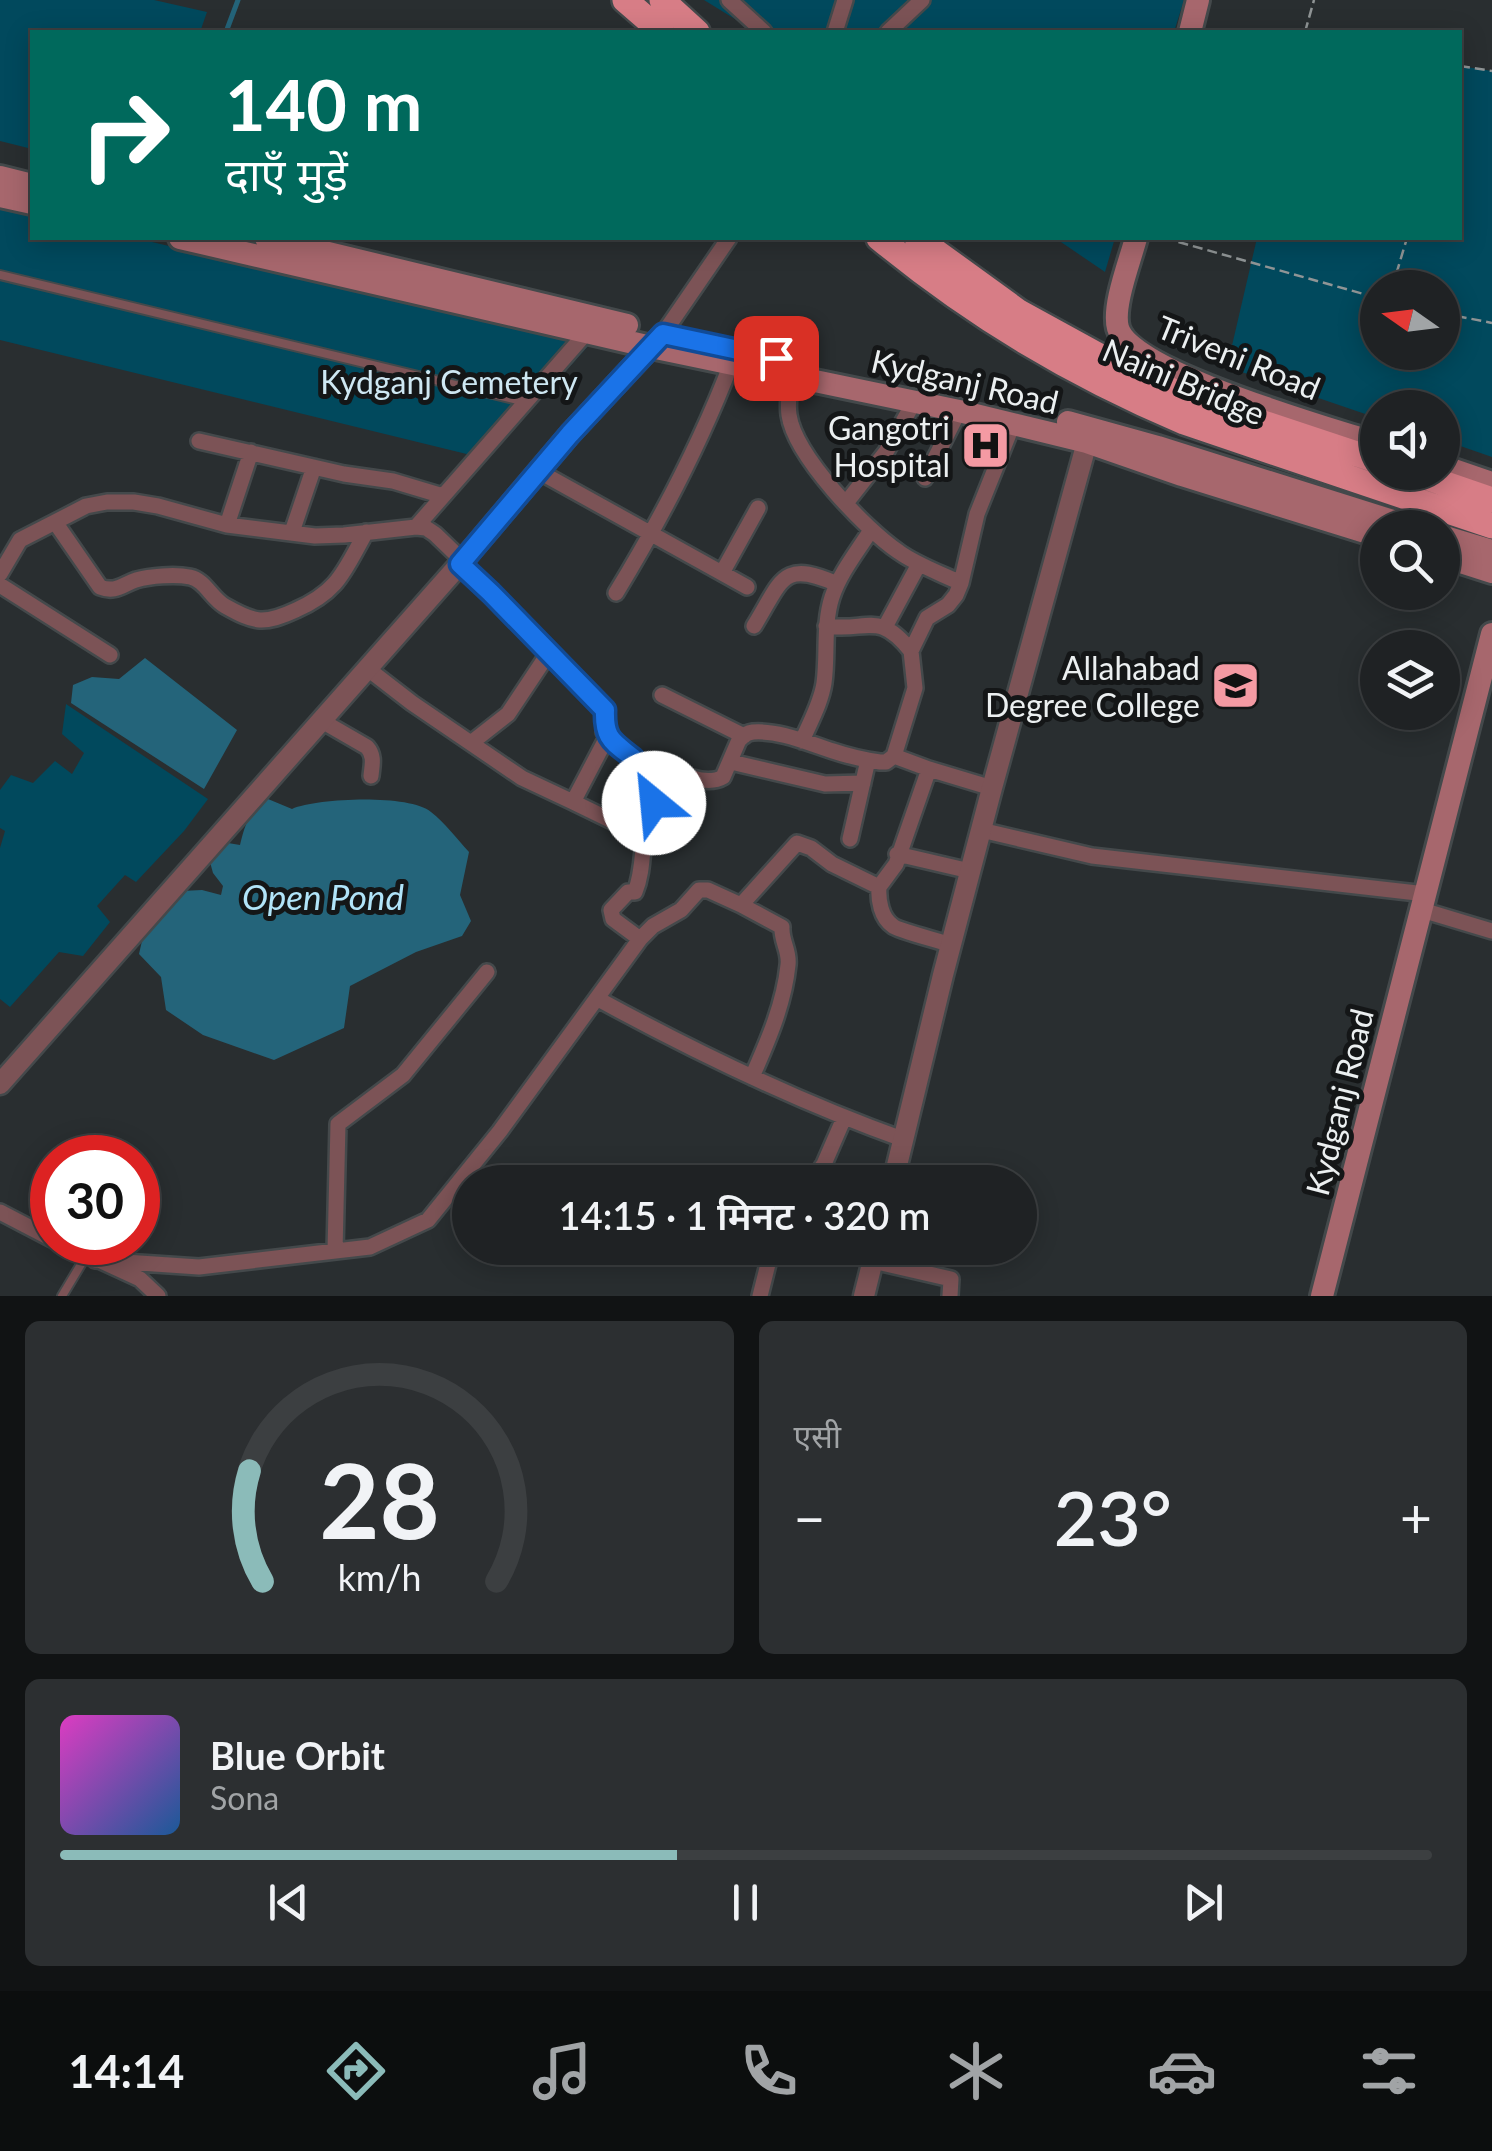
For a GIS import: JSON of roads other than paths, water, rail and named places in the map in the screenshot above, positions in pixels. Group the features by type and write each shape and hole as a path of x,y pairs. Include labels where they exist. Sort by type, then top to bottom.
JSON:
{"highway":[{"path":"624,0 660,30"},
{"path":"662,0 695,30"},
{"name":"Naini Bridge","path":"882,240 922,273 1042,354 1492,526"},
{"name":"Naini Bridge","path":"920,240 1018,312 1112,363 1186,410 1360,457"},
{"path":"1460,489 1492,500"}],"main road":[{"path":"1190,30 1198,0"},
{"path":"0,177 30,184"},
{"path":"0,196 30,203"},
{"name":"Kydganj Road","path":"189,240 587,332 657,341 964,397 1360,512"},
{"name":"Kydganj Road","path":"274,240 731,364 1012,424 1090,435 1182,475 1360,530"},
{"name":"Triveni Road","path":"1135,240 1116,314 1119,332 1133,349 1198,382 1360,438"},
{"path":"1460,472 1492,483"},
{"path":"1460,541 1492,551"},
{"path":"1460,562 1492,572"},
{"name":"Kydganj Road","path":"1322,1296 1492,634"}],"street":[{"path":"729,0 762,30"},
{"path":"836,30 845,0"},
{"path":"890,30 922,0"},
{"path":"0,1084 538,471 657,341 728,240"},
{"path":"426,530 443,496 587,332"},
{"path":"616,594 694,454 731,364"},
{"path":"791,376 789,418 822,477 871,530 902,556 961,583"},
{"path":"846,503 886,452 914,402"},
{"path":"924,478 959,412"},
{"path":"910,651 927,618 953,601 977,514 1012,424"},
{"path":"898,1165 970,871 1090,435"},
{"path":"200,441 404,484 443,496"},
{"path":"227,524 251,452"},
{"path":"292,532 314,467"},
{"path":"538,471 747,587"},
{"path":"0,574 20,540 86,506 108,502 134,502 227,524 330,536 426,530 605,710 604,732 633,758 631,774 654,803"},
{"path":"722,573 758,508"},
{"path":"55,522 100,587 115,590 137,580 188,576 202,582 217,601 246,618 263,622 318,600 333,588 366,532"},
{"path":"802,741 822,693 828,611 837,584 871,530"},
{"path":"885,628 919,564"},
{"path":"754,626 783,580 794,573 816,575 837,584"},
{"path":"0,585 110,656"},
{"path":"640,939 613,919 611,910 628,892 635,892 641,875 642,836 654,803 693,778 719,779 728,770 739,740 749,732 802,741 868,760 886,762 894,756 915,688 910,651 894,633 877,624 826,626"},
{"path":"471,744 508,714 550,652"},
{"path":"368,669 522,778 642,836"},
{"path":"662,695 744,736"},
{"path":"322,721 367,747 371,752 371,776"},
{"path":"574,802 609,739"},
{"path":"894,756 992,788"},
{"path":"850,839 868,760"},
{"path":"731,762 826,784 863,783"},
{"path":"929,769 896,864 879,887 881,909 892,926 951,944"},
{"path":"981,830 1092,856 1424,902 1492,931"},
{"path":"741,905 797,843 879,887"},
{"path":"897,854 970,871"},
{"path":"160,1264 199,1267 370,1247 428,1220 500,1131 640,939 653,926 681,910 700,890 708,890 782,926 781,938 788,955 781,1000 752,1077"},
{"path":"335,1251 338,1124 403,1075 487,972"},
{"path":"598,999 752,1077 904,1140"},
{"path":"823,1165 844,1118"},
{"path":"0,1212 30,1228"},
{"path":"101,1265 158,1296"},
{"path":"760,1296 768,1265"},
{"path":"864,1296 871,1265"},
{"path":"908,1265 951,1279 950,1296"}],"lane":[{"path":"0,275 526,402"},
{"path":"62,1296 85,1265"}],"water":[{"name":"Open Pond","path":"145,658 237,730 204,789 71,703 73,685 92,677 119,679"},
{"name":"Open Pond","path":"268,799 292,809 322,802 384,800 420,806 431,812 469,852 460,895 471,921 462,936 416,952 350,986 344,1028 274,1060 203,1035 166,1010 161,977 139,954 144,932 182,891 202,890 221,895 223,886 210,862 228,843 240,845 249,819"}],"waterway":[{"path":"227,30 238,0"}],"place":[{"name":"Gangotri Hospital","path":"985,445"},
{"name":"Allahabad Degree College","path":"1235,685"}],"park label":[{"name":"Kydganj Cemetery","path":"449,381"}]}
